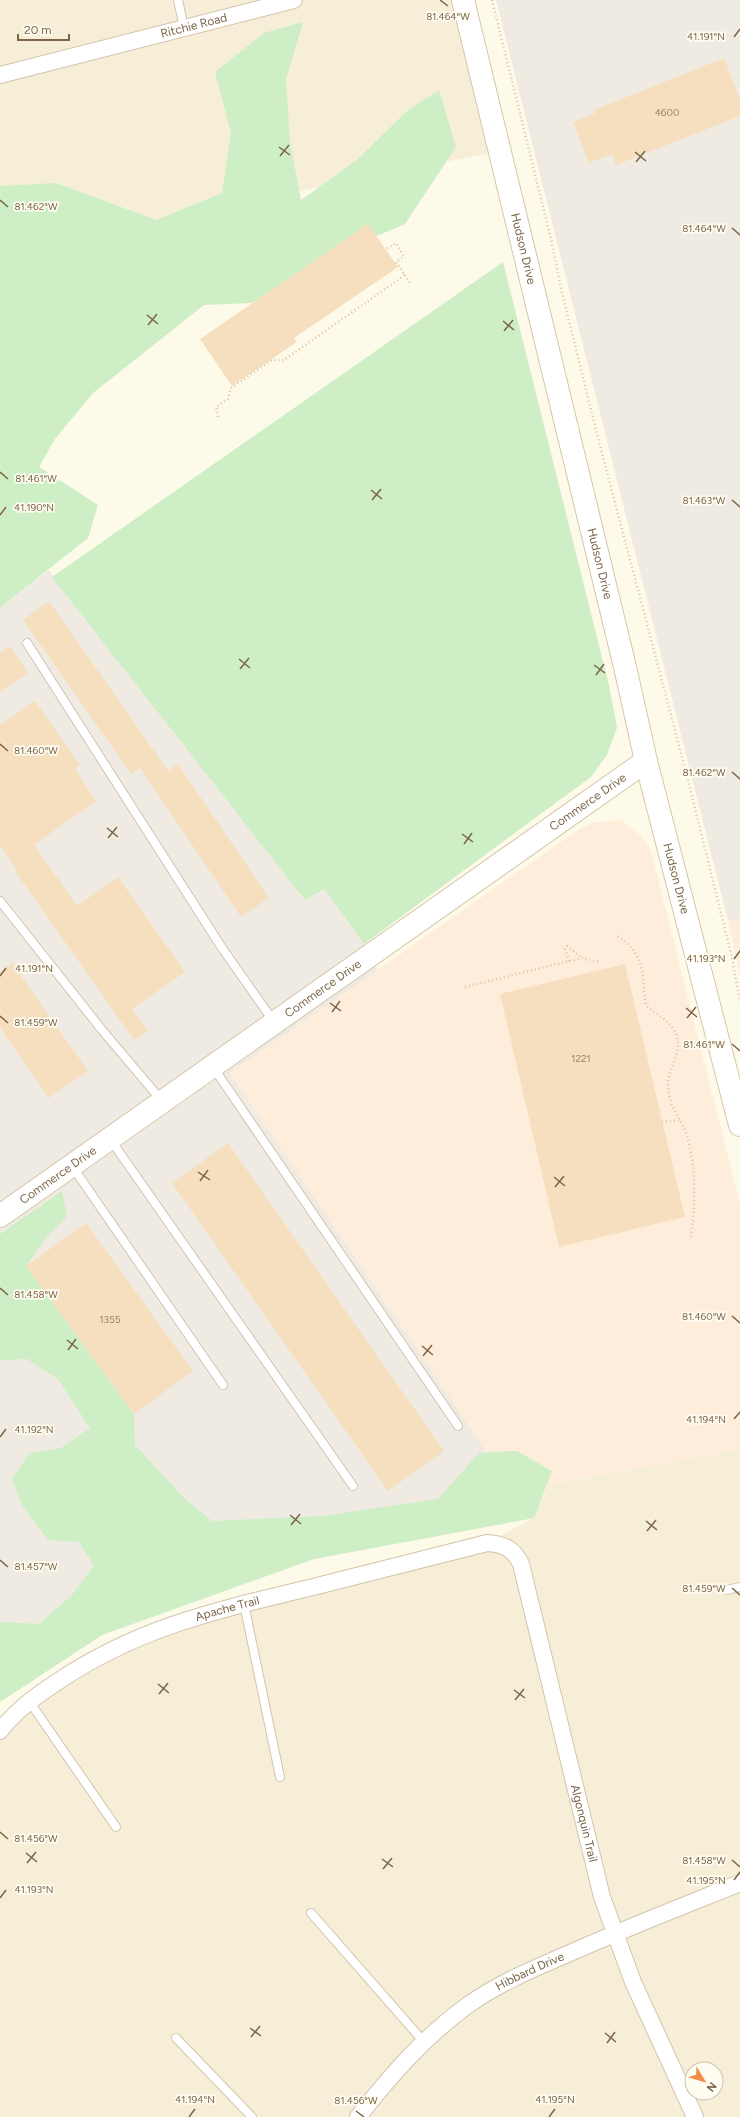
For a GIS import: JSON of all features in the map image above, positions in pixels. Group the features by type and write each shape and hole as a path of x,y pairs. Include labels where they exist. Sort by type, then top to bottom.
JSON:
{"main road":[{"name":"Hudson Drive","path":"463,0 625,667 646,761 740,1125"},
{"name":"Commerce Drive","path":"0,1216 646,761"}],"street":[{"name":"Ritchie Road","path":"0,75 294,0"},
{"name":"Algonquin Trail","path":"482,1545 498,1544 506,1546 518,1557 521,1564 602,1897 614,1934 633,1982 694,2117"},
{"name":"Apache Trail","path":"0,1731 29,1701 72,1672 114,1648 187,1619 482,1545"},
{"name":"Hibbard Drive","path":"358,2117 389,2078 424,2042 468,2005 496,1988 614,1934 740,1882"}],"lane":[{"path":"178,0 184,28"},
{"path":"27,643 222,948 275,1023"},
{"path":"0,901 102,1030 162,1102"},
{"path":"213,1066 458,1426"},
{"path":"110,1139 353,1486"},
{"path":"72,1166 223,1385"},
{"path":"727,1590 740,1587"},
{"path":"244,1604 280,1778"},
{"path":"29,1701 116,1827"},
{"path":"311,1913 424,2042"},
{"path":"176,2038 252,2117"}],"path":[{"path":"492,0 551,238 562,293 598,438 686,772 732,958 740,1002"},
{"path":"386,249 396,243 404,256 396,262 410,283"},
{"path":"218,417 216,407 228,399 232,388 272,360 284,360 405,275"},
{"path":"618,936 629,944 639,957 644,972 646,1005 675,1032 678,1054 672,1068 668,1084 670,1101 687,1134 692,1155 693,1217 690,1239"},
{"path":"568,961 565,950 567,946 582,958"},
{"path":"464,987 582,958 600,962"},
{"path":"662,1122 679,1120"}],"shaded area":[{"path":"0,0 463,0 500,151 0,251"},
{"path":"496,0 740,0 740,918 728,921"},
{"path":"49,570 305,900 324,889 364,944 378,970 230,1073 487,1452 517,1451 552,1471 534,1518 314,1559 102,1635 0,1702 0,608"},
{"path":"621,820 641,836 651,850 740,1205 740,1449 547,1485 552,1471 517,1451 487,1452 230,1073 582,827 595,822"},
{"path":"740,918 740,976 728,921"},
{"path":"740,1449 740,2117 0,2117 0,1723 115,1648 482,1545 534,1518 547,1485"}],"green space":[{"path":"303,22 286,79 290,142 301,200 357,160 407,111 439,90 456,147 405,224 311,264 252,303 204,305 93,393 55,439 39,467 98,505 88,538 0,608 0,186 56,183 156,220 222,193 231,133 215,72 264,33"},
{"path":"503,262 609,685 617,728 607,755 591,777 364,944 324,889 305,900 52,577"},
{"path":"62,1191 67,1216 45,1239 26,1266 134,1414 135,1445 184,1498 212,1521 322,1516 438,1499 479,1453 517,1451 552,1471 534,1518 314,1559 102,1635 0,1702 0,1622 39,1624 71,1596 94,1566 79,1542 48,1540 22,1505 12,1479 30,1453 61,1448 90,1428 58,1379 27,1359 0,1360 0,1234"}],"building":[{"path":"724,58 740,100 740,116 616,165 612,154 589,163 573,122 595,113 594,110"},
{"path":"368,224 398,267 294,338 297,342 232,386 200,339"},
{"path":"49,601 168,771 178,764 269,898 241,917 140,768 131,774 23,620"},
{"path":"10,646 28,673 0,692 0,653"},
{"path":"35,701 80,765 75,769 96,801 34,845 77,906 118,877 185,972 132,1009 148,1031 134,1040 15,871 17,870 0,845 0,725"},
{"path":"12,963 88,1071 49,1098 0,1028 0,972"},
{"path":"625,964 685,1217 559,1247 500,994"},
{"path":"228,1143 444,1451 388,1491 172,1183"},
{"path":"86,1223 193,1371 134,1414 26,1266"}]}
